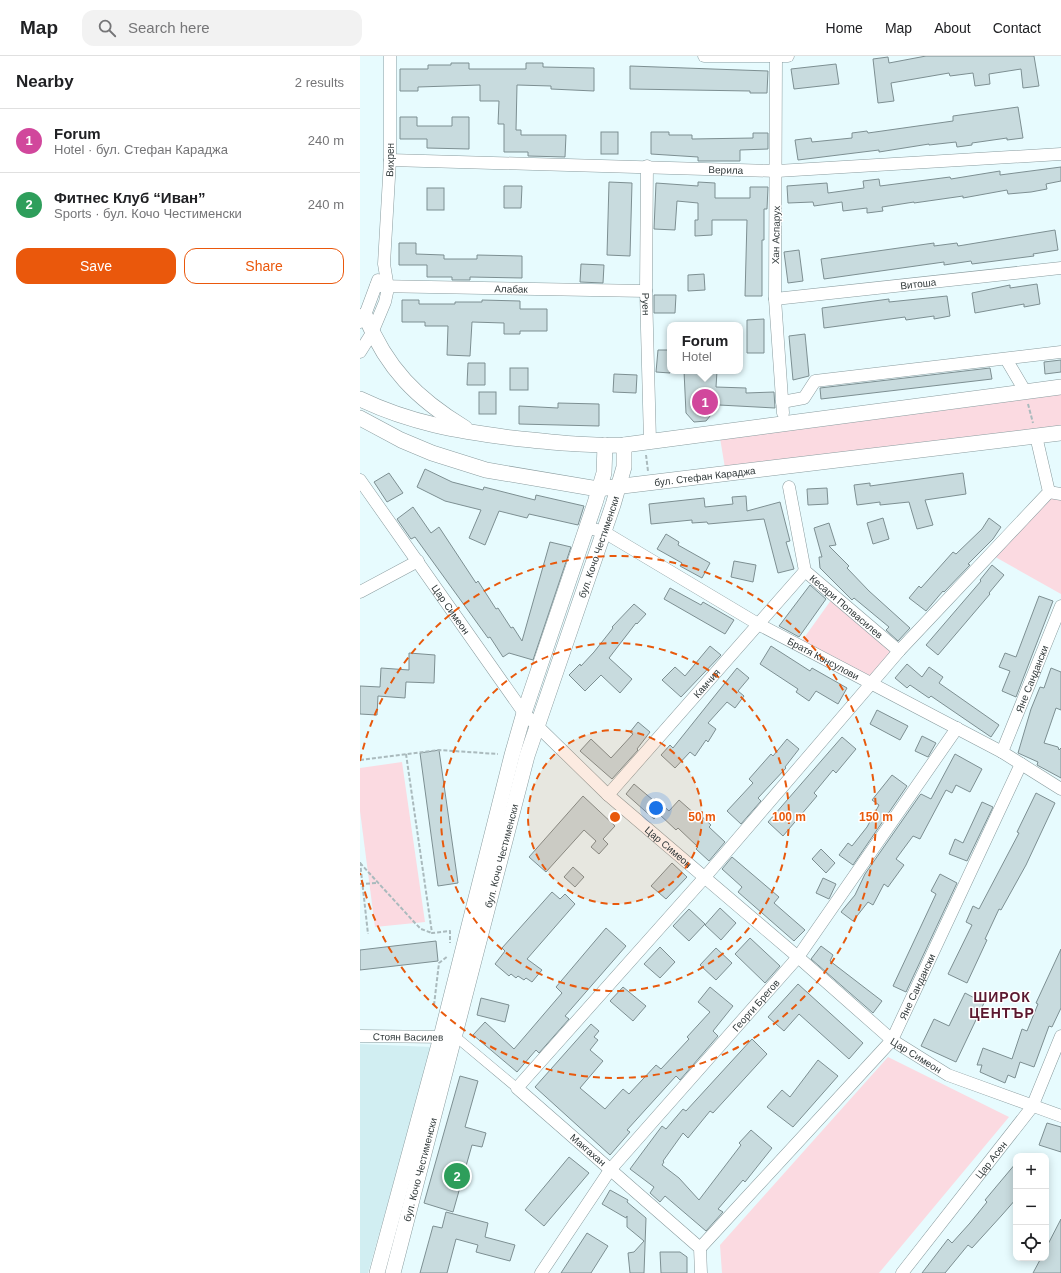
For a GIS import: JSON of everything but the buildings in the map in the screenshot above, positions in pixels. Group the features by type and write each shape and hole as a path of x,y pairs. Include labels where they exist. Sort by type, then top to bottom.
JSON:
{"street":[{"name":"Вихрен","path":"384,264 390,160 390,56"},
{"path":"704,56 780,56"},
{"name":"Хан Аспарух","path":"780,56 775,299 782,407 804,398 815,381 1006,359"},
{"name":"Верила","path":"390,160 647,166 777,171 1061,154"},
{"name":"Руен","path":"647,166 647,442"},
{"path":"384,264 362,319 372,333 389,363 406,383 439,412 473,433"},
{"path":"360,352 372,333 385,302 388,288 384,264"},
{"name":"Витоша","path":"775,299 1061,268"},
{"name":"Алабак","path":"376,286 388,288 646,291"},
{"path":"1025,391 1006,359 1061,352"},
{"path":"360,399 393,414 428,425 473,433 545,442 605,446 624,445 1061,387"},
{"name":"бул. Стефан Караджа","path":"360,418 402,440 432,453 486,470 598,489 1061,433"},
{"path":"517,1088 705,877 899,651 1055,493 1036,436"},
{"name":"бул. Кочо Честименски","path":"377,1273 449,1037 527,756 604,532 624,467 624,445"},
{"name":"бул. Кочо Честименски","path":"393,1273 449,1037 512,755 524,713 604,473 605,446"},
{"name":"Цар Симеон","path":"360,480 524,713 608,795 798,957 892,1040 948,1075 1032,1107 1061,1116"},
{"name":"Кесари Попвасилев","path":"789,487 805,571 899,651"},
{"name":"Братя Консулови","path":"586,527 604,532 758,624 1002,752 1061,788"},
{"path":"360,592 418,562"},
{"name":"Камчия","path":"608,795 805,571"},
{"name":"Яне Сандански","path":"1002,752 1061,606"},
{"name":"Георги Брегов","path":"541,1273 610,1170 798,957 957,728"},
{"name":"Яне Сандански","path":"700,1248 892,1040 1021,764"},
{"name":"Стоян Василев","path":"360,1036 449,1037"},
{"name":"Цар Асен","path":"902,1273 1032,1107 1061,1036"},
{"name":"Макгахан","path":"449,1037 517,1088 700,1248"},
{"path":"700,1248 701,1273"}],"path":[{"path":"1025,391 1036,436"},
{"path":"647,442 649,484"},
{"path":"360,760 440,750 512,755"},
{"path":"406,754 432,933"},
{"path":"360,863 421,929 432,933 450,931 450,947"},
{"path":"360,863 361,884 368,934"},
{"path":"361,884 378,882"},
{"path":"434,1007 439,963 450,955"}],"shaded area":[{"path":"1061,387 1061,433 726,474 719,432"},
{"path":"1049,492 1061,494 1061,594 990,554"},
{"path":"834,596 899,651 871,684 799,645"},
{"path":"402,762 425,922 375,927 360,811 360,768"},
{"path":"360,1044 432,1047 368,1273 360,1273"},
{"path":"888,1057 1009,1117 879,1273 722,1273 720,1245"}],"place":[{"name":"Forum","path":"705,402"},
{"name":"Фитнес Клуб “Иван”","path":"457,1176"}],"district":[{"name":"ШИРОК ЦЕНТЪР","path":"1002,1006"}]}
